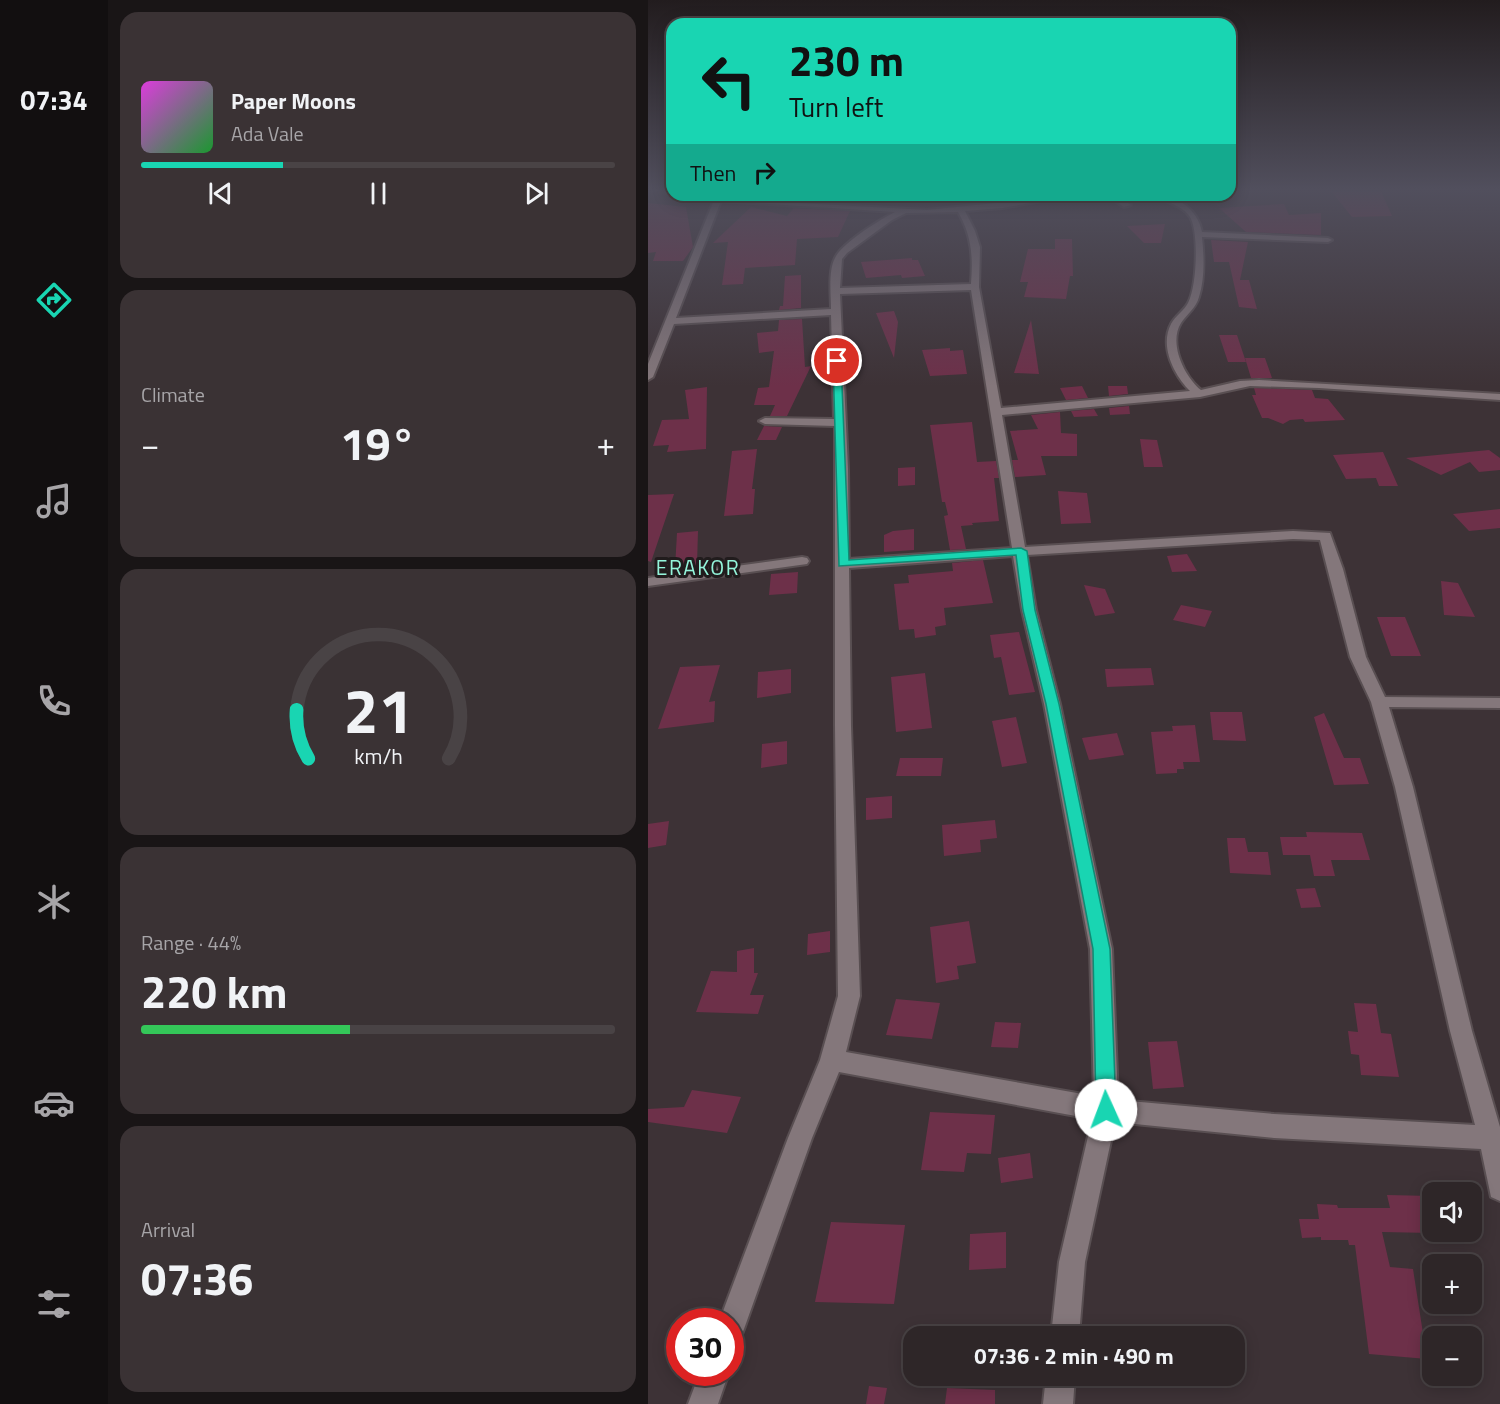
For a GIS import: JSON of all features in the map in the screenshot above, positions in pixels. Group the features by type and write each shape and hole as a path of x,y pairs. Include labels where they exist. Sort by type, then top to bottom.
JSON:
{"street":[{"path":"648,377 696,256"},
{"path":"738,1308 800,1138 832,1059 849,996 840,423 834,312 838,259 841,256"},
{"path":"977,256 975,287 1021,551 1029,610 1052,704 1101,949 1106,1110 1072,1262 1066,1326"},
{"path":"1198,256 1199,283 1194,302 1174,326 1173,351 1179,371 1188,385 1200,394"},
{"path":"835,291 975,287"},
{"path":"670,321 834,312"},
{"path":"997,411 1132,402 1200,394 1224,386 1259,382 1328,385 1427,395 1500,398"},
{"path":"765,421 840,423"},
{"path":"843,564 1293,535 1325,536 1358,657 1379,702 1404,787 1461,1031 1491,1138 1500,1188"},
{"path":"648,582 802,561"},
{"path":"1379,702 1500,703"},
{"path":"832,1059 1106,1110 1274,1126 1491,1138"},
{"path":"703,1404 710,1386"},
{"path":"1058,1404 1060,1386"}],"building":[{"path":"655,256 687,256 683,261 653,261"},
{"path":"726,256 796,256 795,265 745,268 743,284 722,285"},
{"path":"1026,256 1072,256 1073,276 1070,276 1066,299 1024,297 1028,282 1020,282"},
{"path":"1213,256 1245,256 1240,280 1249,280 1257,309 1239,307 1229,262 1214,262"},
{"path":"912,258 912,260 918,260 925,276 902,278 901,275 866,278 861,262"},
{"path":"801,275 801,308 779,310 780,306 783,306 785,276"},
{"path":"894,311 898,322 894,358 876,313"},
{"path":"802,319 805,367 811,366 787,416 770,416 775,405 754,405 758,388 769,387 774,351 759,353 757,333 778,331 779,320"},
{"path":"1031,320 1039,374 1014,373"},
{"path":"1219,335 1237,335 1246,362 1228,362"},
{"path":"950,348 950,351 963,350 967,374 930,376 922,350"},
{"path":"1245,358 1265,358 1272,378 1251,378"},
{"path":"1082,386 1088,398 1066,400 1060,388"},
{"path":"1108,386 1127,386 1128,394 1109,396"},
{"path":"707,387 706,449 667,452 669,445 653,446 662,420 689,419 685,390"},
{"path":"1254,388 1312,390 1315,398 1328,399 1345,420 1305,422 1303,419 1290,420 1283,424 1262,418 1252,395 1256,395"},
{"path":"1129,406 1130,414 1110,415 1109,408"},
{"path":"1094,409 1098,416 1074,417 1071,411"},
{"path":"1060,412 1061,433 1077,434 1077,456 1041,456 1046,475 1015,477 1012,460 1018,460 1010,431 1038,429 1031,415"},
{"path":"972,422 977,462 996,461 999,478 994,478 999,521 961,526 966,549 950,550 944,516 948,515 945,502 942,502 930,425"},
{"path":"764,426 782,427 776,440 757,440"},
{"path":"1140,439 1157,440 1163,467 1144,467"},
{"path":"757,449 752,489 755,489 753,514 724,516 732,451"},
{"path":"1489,450 1500,458 1500,470 1479,472 1470,462 1441,475 1406,458"},
{"path":"1383,452 1398,486 1379,486 1376,478 1346,479 1333,455"},
{"path":"915,467 915,485 898,486 898,468"},
{"path":"1058,491 1087,493 1091,523 1061,524"},
{"path":"674,494 651,562 648,561 648,495"},
{"path":"1500,509 1500,528 1469,531 1453,514"},
{"path":"914,529 914,550 884,552 884,535 893,531"},
{"path":"698,531 697,565 675,568 677,533"},
{"path":"1187,554 1197,571 1172,572 1167,556"},
{"path":"983,560 993,603 944,608 946,625 935,627 936,635 915,638 914,629 899,630 894,584 909,583 908,575 953,571 952,563"},
{"path":"798,572 797,593 769,595 771,574"},
{"path":"1441,581 1458,583 1475,617 1444,615"},
{"path":"1084,585 1105,589 1115,613 1095,616"},
{"path":"1181,605 1212,611 1205,627 1173,620"},
{"path":"1377,617 1405,617 1421,656 1391,656"},
{"path":"1019,632 1035,692 1009,695 1001,657 994,658 990,635"},
{"path":"720,665 709,702 715,701 714,722 658,729 680,667"},
{"path":"1151,668 1154,685 1107,687 1105,669"},
{"path":"791,669 791,693 757,698 758,672"},
{"path":"925,673 932,728 896,732 891,677"},
{"path":"1210,712 1242,712 1246,741 1213,740"},
{"path":"1324,713 1344,758 1360,758 1369,784 1334,785 1314,717"},
{"path":"1016,717 1027,763 1002,767 992,721"},
{"path":"1195,725 1200,762 1183,762 1184,769 1177,769 1177,773 1156,774 1151,732 1173,731 1172,726"},
{"path":"1117,733 1124,755 1089,760 1082,738"},
{"path":"787,741 787,764 761,768 762,744"},
{"path":"900,758 943,758 941,776 896,776"},
{"path":"892,796 892,818 866,820 866,798"},
{"path":"995,820 997,838 980,840 981,852 944,856 942,825"},
{"path":"669,821 666,845 648,848 648,824"},
{"path":"1306,832 1362,833 1370,860 1331,860 1335,876 1314,876 1310,855 1283,855 1280,837 1307,837"},
{"path":"1227,838 1245,838 1248,852 1268,852 1271,875 1230,873"},
{"path":"1315,888 1321,907 1301,908 1296,889"},
{"path":"969,921 976,963 957,966 959,979 936,983 930,927"},
{"path":"830,931 830,952 807,955 808,934"},
{"path":"754,948 754,973 758,973 750,995 764,995 758,1014 696,1012 711,971 737,972 737,951"},
{"path":"896,999 940,1003 932,1039 886,1035"},
{"path":"1354,1003 1376,1004 1381,1033 1391,1034 1399,1077 1361,1075 1359,1055 1351,1054 1348,1031 1358,1032"},
{"path":"995,1022 1021,1023 1018,1048 991,1047"},
{"path":"1177,1041 1184,1087 1153,1089 1148,1042"},
{"path":"692,1090 741,1097 727,1133 648,1122 648,1109 684,1107"},
{"path":"930,1112 995,1115 991,1154 967,1153 964,1172 921,1170"},
{"path":"1030,1153 1033,1178 1001,1183 998,1158"},
{"path":"1387,1195 1422,1196 1422,1233 1382,1232 1390,1267 1413,1269 1422,1327 1422,1359 1369,1354 1355,1245 1349,1245 1348,1240 1321,1240 1321,1237 1302,1238 1299,1219 1319,1219 1317,1204 1337,1205 1338,1208 1390,1208"},
{"path":"831,1222 905,1225 894,1304 815,1302"},
{"path":"1006,1232 1006,1268 969,1270 970,1234"},
{"path":"869,1386 887,1388 884,1404 866,1404"},
{"path":"947,1388 995,1390 995,1404 945,1404"}],"district":[{"name":"ERAKOR","path":"698,567"}],"route":[{"path":"837,361 842,469 843,564 1021,551 1029,610 1044,666 1101,949 1106,1110"}]}
